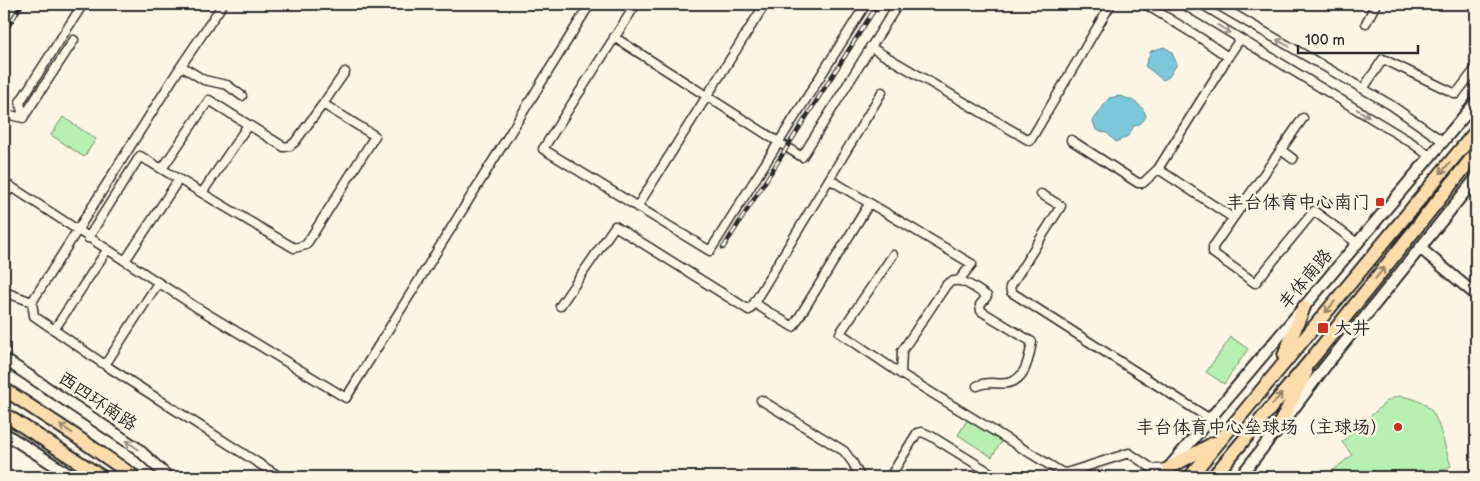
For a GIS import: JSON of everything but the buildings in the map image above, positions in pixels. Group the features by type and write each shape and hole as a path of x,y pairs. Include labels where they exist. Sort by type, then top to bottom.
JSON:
{"highway":[{"name":"丰体南路","path":"1190,477 1476,132"},
{"path":"1213,477 1315,355 1476,153"},
{"path":"1451,185 1476,161"},
{"path":"1280,368 1304,307"},
{"path":"1275,433 1315,355"},
{"path":"4,389 135,477"},
{"path":"4,414 102,477"},
{"path":"1220,477 1260,419"},
{"path":"1165,472 1220,440"},
{"path":"1180,477 1220,440"}],"street":[{"path":"4,20 15,4"},
{"path":"23,118 20,102 83,4"},
{"path":"223,4 180,66 32,302 34,316 105,365 280,477"},
{"path":"4,197 7,185 158,283 346,398 590,4"},
{"path":"636,4 543,149 710,251 866,4"},
{"path":"637,207 765,4"},
{"path":"614,37 802,157 898,4"},
{"path":"870,47 1030,141 1111,4"},
{"path":"1144,4 1228,57"},
{"path":"1183,4 1412,143 1431,157"},
{"path":"1216,4 1363,89 1444,142"},
{"path":"1366,23 1376,4"},
{"path":"1071,140 1138,182 1143,183 1158,169 1240,39"},
{"path":"23,118 74,40"},
{"path":"1363,89 1382,59 1456,94 1476,68"},
{"path":"180,66 204,80 227,85 242,96"},
{"path":"162,169 209,100 284,147 290,146 296,142 345,72"},
{"path":"560,306 614,226 749,310 882,92"},
{"name":"丰体南路","path":"1165,472 1476,102"},
{"path":"88,238 140,156 294,248 306,245 375,136 353,120 323,104"},
{"path":"4,110 10,115 23,118"},
{"path":"1303,118 1213,247 1213,253 1255,283 1314,210 1357,244"},
{"path":"202,193 248,125"},
{"path":"1280,150 1293,159"},
{"path":"1158,169 1233,218"},
{"path":"1240,477 1324,368 1476,178"},
{"path":"125,261 179,179"},
{"path":"829,179 972,264 960,280"},
{"path":"1041,194 1061,206 1010,287 1011,292 1210,419"},
{"path":"754,303 793,327 870,204"},
{"path":"1420,248 1476,295"},
{"path":"54,330 107,250"},
{"path":"893,254 840,333 901,374 1061,472 1066,473 1129,453 1153,468 1165,472"},
{"path":"901,374 902,351 947,284 951,281 960,280 987,296 980,305 981,311 1032,342 1029,360 1017,379 1007,383 986,382 977,386"},
{"path":"105,365 158,283"},
{"path":"4,295 10,294 32,302"},
{"name":"西四环南路","path":"4,359 137,448 168,477"},
{"path":"761,400 844,451 860,477"},
{"path":"890,477 917,433 922,432 997,477"},
{"path":"4,433 73,477"}],"green space":[{"path":"63,117 96,139 84,157 51,135"},
{"path":"1231,337 1248,349 1224,384 1206,372"},
{"name":"丰台体育中心垒球场（主球场）","path":"1398,396 1417,400 1430,409 1440,430 1451,466 1434,474 1435,477 1325,477 1352,455 1342,442 1387,401"},
{"path":"969,417 1003,439 992,457 958,435"}],"water":[{"path":"1164,47 1171,51 1177,64 1169,77 1163,80 1145,66 1151,51"},
{"path":"1119,96 1136,102 1146,116 1142,122 1134,126 1128,136 1116,142 1107,133 1096,130 1093,121 1109,98"}],"railway":[{"path":"4,8 6,4"},
{"path":"4,33 22,4"},
{"path":"723,248 878,4"}],"place":[{"name":"丰台体育中心南门","path":"1380,202"},
{"name":"大井","path":"1323,328"},
{"name":"丰台体育中心垒球场（主球场）","path":"1398,427"}]}
